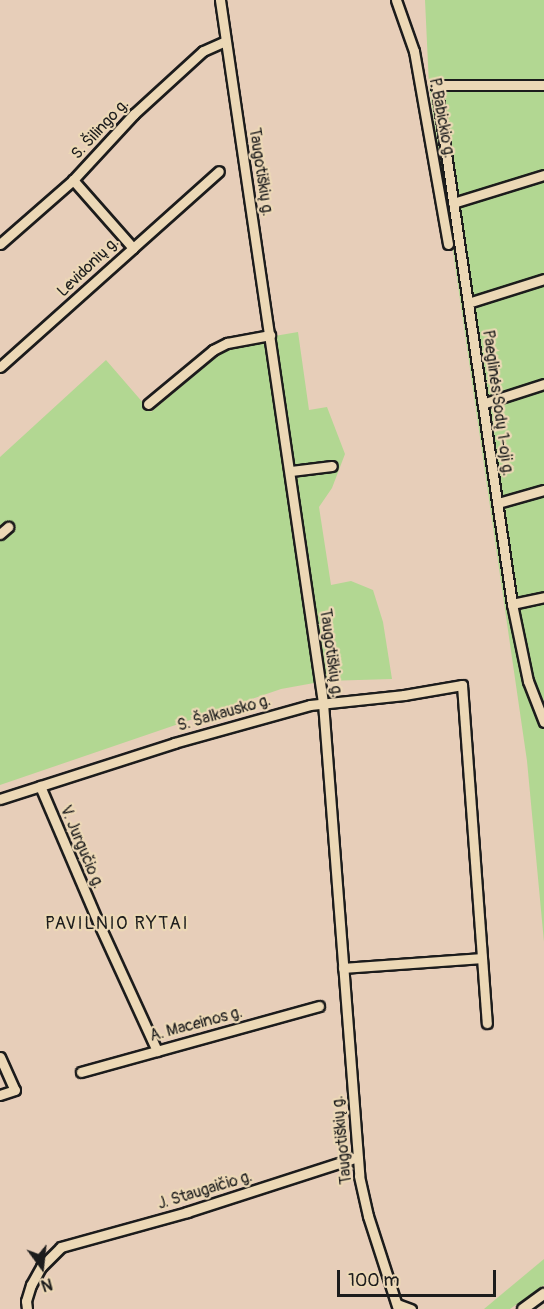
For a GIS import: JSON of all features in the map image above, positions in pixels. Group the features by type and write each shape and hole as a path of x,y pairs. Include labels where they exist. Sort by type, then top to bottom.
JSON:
{"street":[{"name":"Taugotiškių g.","path":"220,0 291,471 323,703 357,1157 368,1216 398,1306"},
{"name":"P. Babickio g.","path":"396,0 414,51 448,244"},
{"name":"S. Šilingo g.","path":"0,244 73,180 134,114 203,51 225,41"},
{"name":"Paeglinės Sodų 1-oji g.","path":"544,85 436,85 485,403 512,604 528,681 544,722"},
{"path":"133,248 219,171"},
{"path":"453,203 544,175"},
{"name":"Levidonių g.","path":"0,367 133,248 73,180"},
{"path":"468,303 544,279"},
{"path":"148,404 213,350 228,343 270,335"},
{"path":"485,403 544,384"},
{"path":"291,471 332,466"},
{"path":"498,503 544,490"},
{"path":"512,604 544,597"},
{"name":"S. Šalkausko g.","path":"0,799 174,743 323,703 404,696 462,685 482,958"},
{"name":"V. Jurgučio g.","path":"40,786 98,922 157,1051"},
{"path":"343,968 482,958 487,1023"},
{"name":"A. Maceinos g.","path":"81,1072 319,1006"},
{"path":"0,1057 15,1090 0,1095"},
{"name":"J. Staugaičio g.","path":"27,1309 26,1301 31,1285 41,1267 61,1247 187,1212 357,1157"},
{"path":"523,1309 544,1294"},
{"path":"398,1306 411,1309"}],"green space":[{"path":"425,0 544,0 544,942 527,761 429,86"},
{"path":"298,332 309,410 327,407 345,454 332,488 319,507 331,585 351,581 373,590 383,622 392,679 325,681 281,689 0,785 0,457 106,360 151,412 220,354 246,341"},
{"path":"544,1259 544,1285 510,1309 484,1309"}],"district":[{"name":"PAVILNIO RYTAI","path":"117,924"}]}
